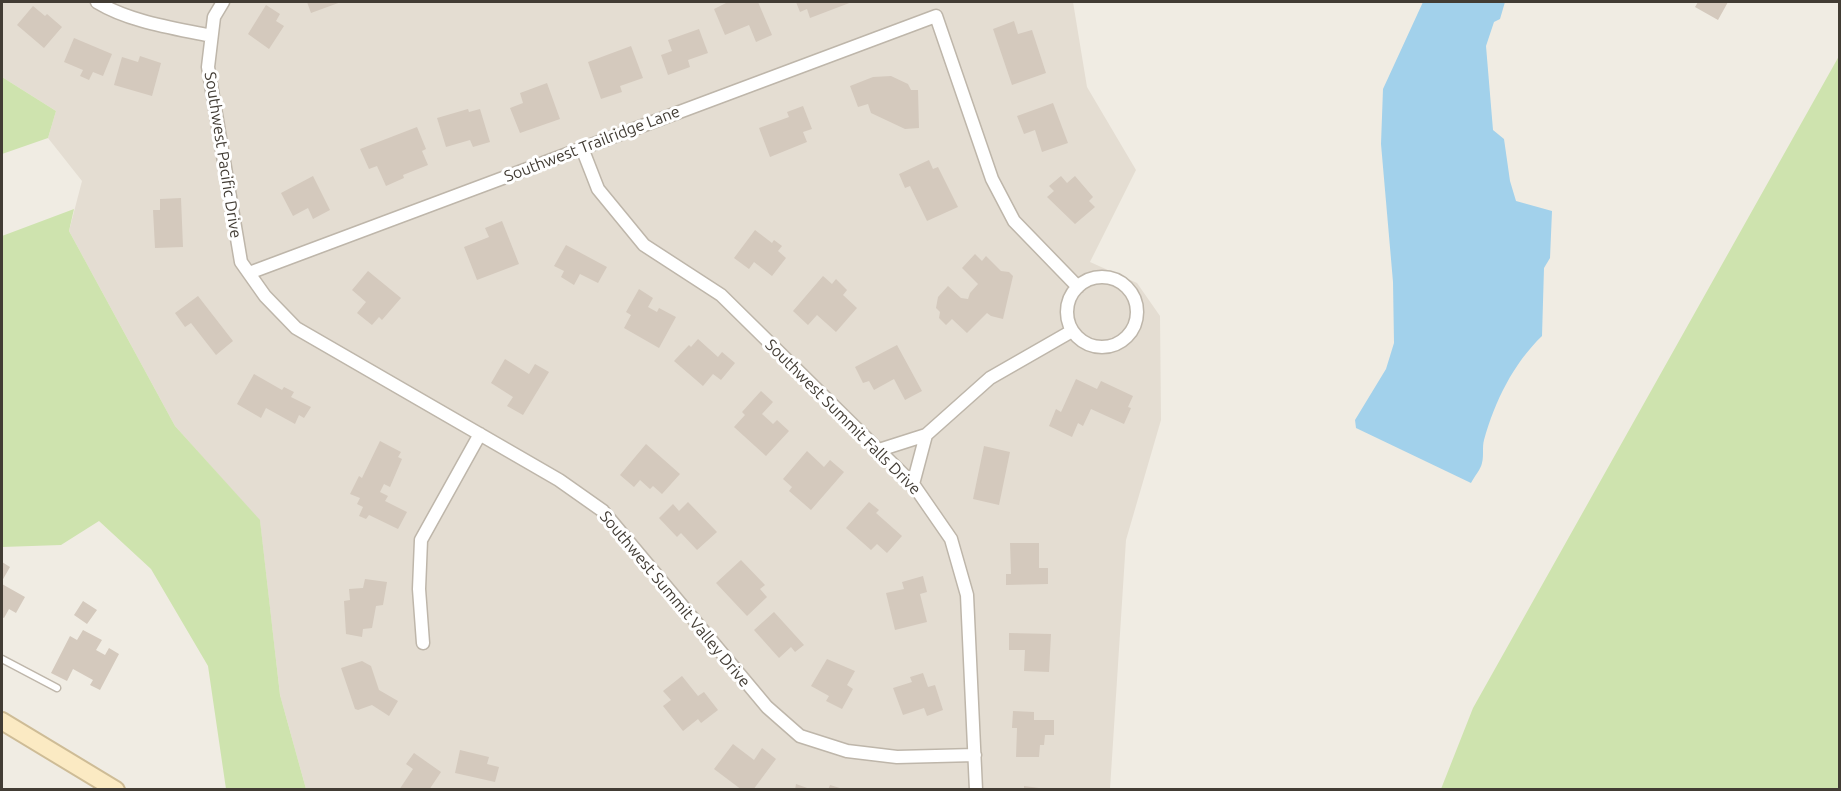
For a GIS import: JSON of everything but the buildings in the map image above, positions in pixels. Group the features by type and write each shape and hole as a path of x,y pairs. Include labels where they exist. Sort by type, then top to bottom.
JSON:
{"street":[{"path":"97,2 109,9 158,24 211,36"},
{"name":"Southwest Pacific Drive","path":"223,2 214,17 208,67 241,262 249,273"},
{"name":"Southwest Trailridge Lane","path":"249,273 936,16 992,179 1014,221 1078,287"},
{"name":"Southwest Summit Falls Drive","path":"582,148 598,189 644,245 721,294 913,484 951,539 968,595 976,789"},
{"name":"Southwest Summit Valley Drive","path":"249,273 265,296 296,328 559,480 603,511 767,707 800,736 848,751 897,757 975,754"},
{"path":"1099,278 1121,283 1129,291 1135,301 1136,323 1122,341 1112,346 1090,345 1072,331 1067,308 1069,300 1078,287 1088,280 1099,278"},
{"path":"879,450 926,435 990,378 1072,331"},
{"path":"423,643 419,589 421,540 480,434"},
{"path":"913,484 926,435"},
{"path":"2,721 116,789"}],"lane":[{"path":"2,659 57,688"}],"shaded area":[{"path":"2,2 1073,2 1087,87 1136,170 1090,262 1137,283 1160,316 1161,420 1126,540 1110,789 306,789 280,695 260,521 175,426 69,231 82,181 48,138 56,111 2,77"}],"green space":[{"path":"1839,56 1839,789 1441,789 1473,708"},
{"path":"2,77 56,111 48,138 2,154"},
{"path":"74,209 69,231 175,426 260,520 280,695 306,789 226,789 208,666 151,569 99,521 61,545 2,547 2,236"}],"water":[{"path":"1423,2 1505,2 1500,19 1494,22 1486,46 1493,130 1504,139 1510,181 1516,201 1552,211 1550,258 1544,268 1542,336 1522,359 1506,384 1484,440 1483,460 1471,483 1356,428 1355,420 1386,369 1394,343 1393,282 1381,144 1383,89"}]}
